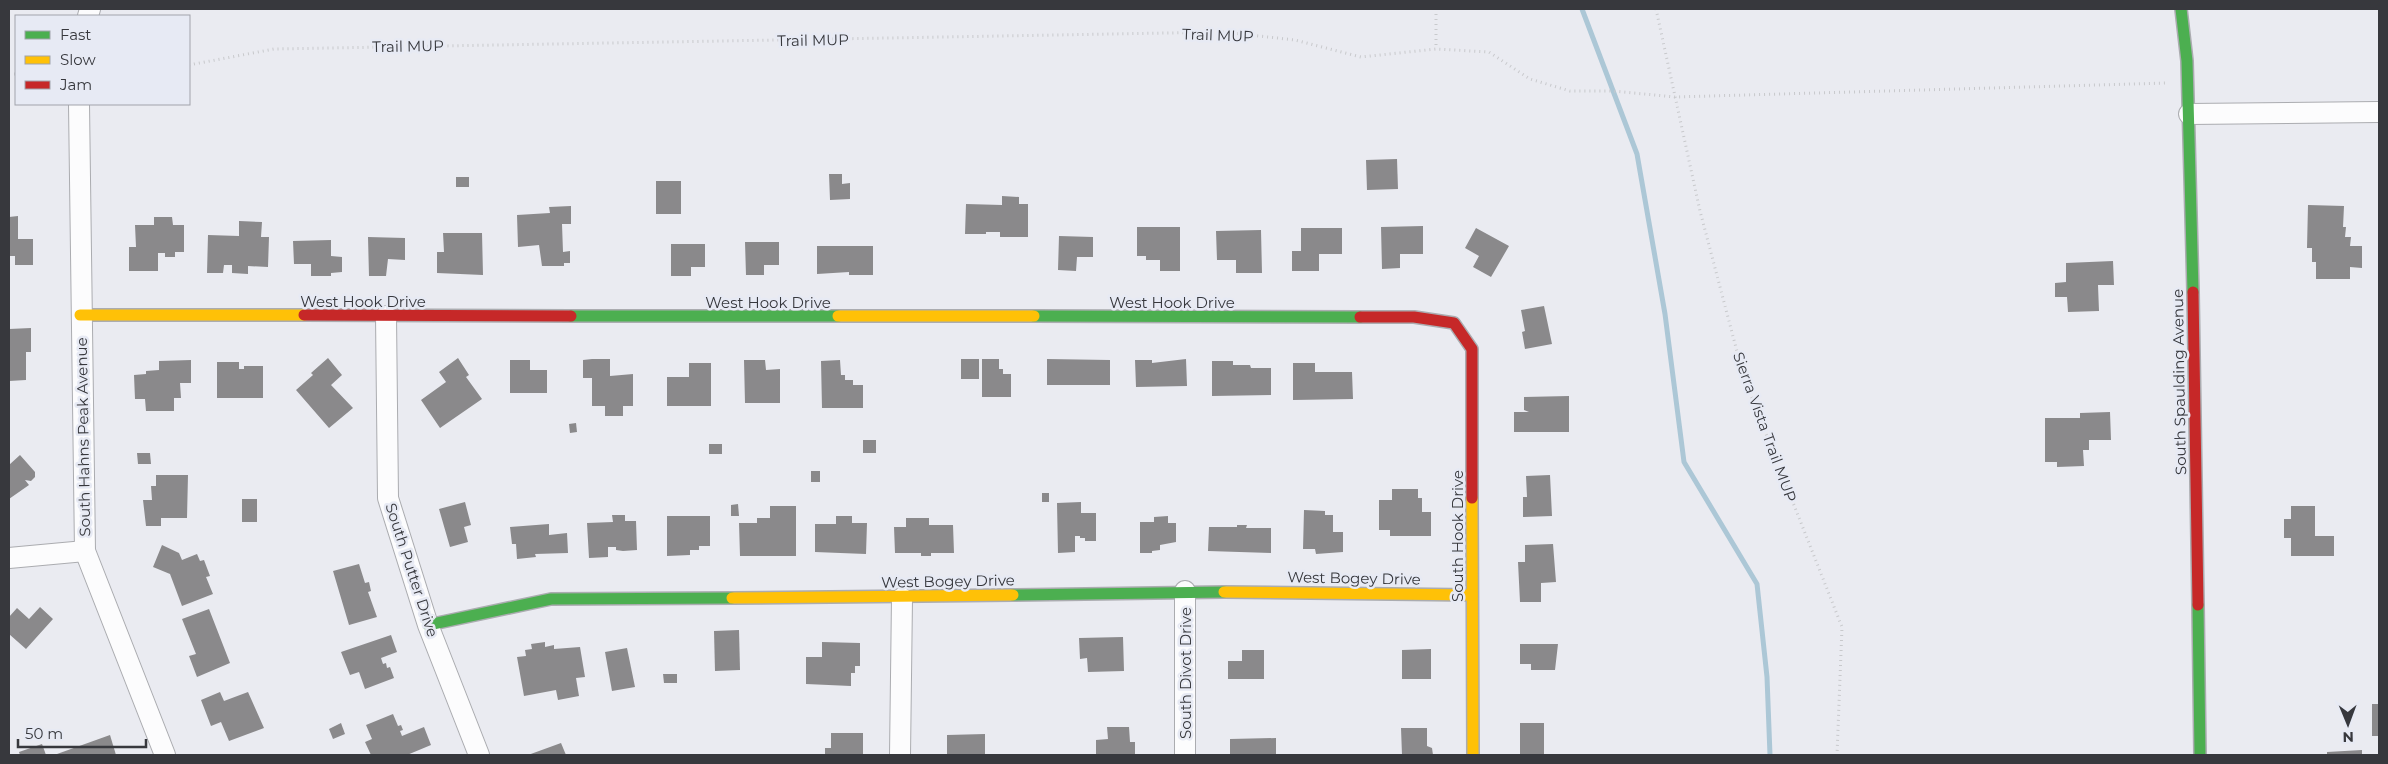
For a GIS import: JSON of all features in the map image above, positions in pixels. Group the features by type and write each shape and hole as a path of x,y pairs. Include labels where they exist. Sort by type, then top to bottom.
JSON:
{"street":[{"name":"South Spaulding Avenue","path":"2181,9 2188,61 2200,755"},
{"name":"South Hahns Peak Avenue","path":"79,105 80,315 85,551 165,755"},
{"path":"2189,114 2379,112"},
{"name":"West Hook Drive","path":"80,315 1414,317 1454,323"},
{"name":"South Putter Drive","path":"386,316 388,498 428,624 479,755"},
{"name":"South Hook Drive","path":"1454,323 1472,349 1473,755"},
{"path":"9,558 85,551"},
{"name":"West Bogey Drive","path":"428,624 551,598 902,598 1185,591 1472,595"},
{"name":"South Divot Drive","path":"1185,591 1185,755"},
{"path":"900,755 902,598"}],"path":[{"path":"1436,9 1436,48"},
{"name":"Sierra Vista Trail MUP","path":"1656,9 1700,212 1744,378 1842,627 1837,755"},
{"name":"Trail MUP","path":"190,65 274,49 1213,32 1295,40 1361,57 1436,48 1489,52 1530,79 1570,91 1613,92 1675,98 2170,83"}],"building":[{"path":"1397,159 1398,189 1367,190 1366,160"},
{"path":"829,174 842,174 842,184 850,183 850,199 830,200"},
{"path":"456,177 469,177 469,187 456,187"},
{"path":"656,181 681,181 681,214 656,214"},
{"path":"1002,196 1019,197 1019,204 1028,204 1028,237 1000,237 1000,232 965,234 966,204 1002,205"},
{"path":"2308,205 2344,206 2343,227 2346,227 2345,237 2351,237 2350,246 2362,246 2362,268 2350,267 2350,279 2316,279 2316,262 2312,262 2312,248 2307,248"},
{"path":"571,206 571,224 562,224 563,252 570,251 570,263 564,263 564,266 542,266 539,245 518,247 517,215 550,213 549,207"},
{"path":"18,216 18,239 33,239 33,265 15,265 15,256 9,256 9,217"},
{"path":"154,217 172,217 173,225 184,225 184,252 175,252 175,257 165,257 165,253 158,253 158,271 129,271 129,247 136,247 135,225 154,225"},
{"path":"239,221 262,222 261,237 269,237 268,267 248,266 248,274 232,273 232,265 224,265 223,273 207,273 208,235 239,236"},
{"path":"1423,226 1423,254 1400,254 1400,268 1382,269 1381,227"},
{"path":"1137,227 1180,227 1180,271 1160,271 1160,260 1146,260 1146,256 1137,256"},
{"path":"1301,228 1342,228 1342,254 1319,254 1319,271 1292,271 1292,251 1301,251"},
{"path":"1476,228 1509,246 1491,277 1473,267 1479,256 1465,248"},
{"path":"1261,230 1262,273 1236,273 1236,260 1217,260 1216,231"},
{"path":"443,233 482,233 483,275 437,273 437,252 444,252"},
{"path":"1059,236 1093,237 1093,257 1077,257 1076,271 1058,270"},
{"path":"368,237 405,238 405,260 388,259 386,276 369,276"},
{"path":"331,240 331,256 342,257 342,272 331,273 331,276 311,276 311,264 294,264 293,241"},
{"path":"745,242 779,242 779,265 764,265 764,275 746,275"},
{"path":"671,244 705,244 705,267 691,267 691,276 671,276"},
{"path":"817,246 873,246 873,275 849,275 849,272 817,274"},
{"path":"2113,261 2114,285 2098,285 2099,311 2068,312 2067,297 2055,297 2055,283 2066,282 2066,263"},
{"path":"1544,306 1552,344 1525,349 1522,332 1525,331 1521,310"},
{"path":"31,328 31,352 26,352 26,380 9,381 9,329"},
{"path":"328,358 342,375 331,385 353,408 329,428 296,390"},
{"path":"458,358 469,375 466,377 482,399 440,428 421,400 446,382 439,372"},
{"path":"610,359 610,376 633,374 633,406 623,406 623,416 605,416 605,406 592,406 592,378 583,378 583,360"},
{"path":"961,359 979,359 979,379 961,379"},
{"path":"982,359 999,359 999,369 1003,369 1003,374 1011,374 1011,397 982,397"},
{"path":"1047,359 1110,360 1110,385 1047,385"},
{"path":"1186,359 1187,386 1136,387 1135,360 1152,360 1152,363"},
{"path":"191,360 191,383 180,383 181,398 174,398 174,411 146,411 145,399 135,399 134,375 146,374 146,371 159,370 159,361"},
{"path":"510,360 530,360 530,370 547,370 547,393 510,393"},
{"path":"744,360 765,360 766,370 780,369 780,403 745,403"},
{"path":"840,360 841,375 845,375 845,380 853,380 853,385 863,385 863,408 822,408 821,361"},
{"path":"1212,361 1233,361 1233,365 1250,365 1251,368 1271,368 1271,395 1212,396"},
{"path":"217,362 239,362 239,369 244,369 244,366 263,366 263,398 217,398"},
{"path":"689,363 711,363 711,406 667,406 667,377 689,377"},
{"path":"1293,363 1315,363 1315,372 1352,372 1353,399 1293,400"},
{"path":"1569,396 1569,432 1514,432 1514,412 1529,412 1524,410 1524,397"},
{"path":"2110,412 2111,440 2089,440 2089,450 2083,450 2084,466 2057,467 2057,462 2045,462 2045,418 2080,418 2080,413"},
{"path":"576,423 577,432 570,433 569,424"},
{"path":"863,440 876,440 876,453 863,453"},
{"path":"709,444 722,444 722,454 709,454"},
{"path":"137,453 150,453 151,464 138,464"},
{"path":"20,455 35,472 35,477 31,481 25,480 29,485 9,499 9,465"},
{"path":"811,471 820,471 820,482 811,482"},
{"path":"156,475 188,475 187,518 161,518 161,526 146,526 143,500 152,500 151,486 156,486"},
{"path":"1550,475 1552,516 1523,517 1523,497 1527,497 1526,476"},
{"path":"1392,489 1418,489 1418,498 1422,498 1422,512 1431,512 1431,536 1390,536 1390,530 1379,530 1379,500 1392,500"},
{"path":"1042,493 1049,493 1049,502 1042,502"},
{"path":"242,499 257,499 257,522 242,522"},
{"path":"465,502 471,525 464,527 468,542 450,547 439,509"},
{"path":"1081,502 1081,513 1096,513 1096,541 1085,541 1085,538 1075,536 1075,552 1058,553 1057,503"},
{"path":"738,504 739,516 731,516 731,505"},
{"path":"770,506 796,506 796,556 740,556 739,523 757,523 757,518 770,518"},
{"path":"2291,506 2315,506 2315,536 2334,536 2334,556 2291,556 2291,538 2284,538 2284,519 2291,519"},
{"path":"1304,510 1325,511 1325,515 1333,515 1333,532 1343,532 1343,552 1316,554 1315,549 1303,549"},
{"path":"612,515 625,515 625,521 636,521 637,550 623,551 616,550 616,547 608,547 608,557 589,558 587,523 613,522"},
{"path":"667,516 710,516 710,546 699,546 699,550 690,550 690,555 667,556"},
{"path":"836,516 852,516 852,523 867,523 866,554 815,552 815,524 836,524"},
{"path":"1168,516 1168,523 1176,523 1176,542 1160,545 1160,550 1152,551 1152,553 1140,553 1140,522 1154,522 1154,517"},
{"path":"906,518 929,518 929,525 953,525 954,553 931,553 931,556 921,556 921,553 895,553 894,527 906,527"},
{"path":"549,524 549,535 567,533 568,553 535,554 536,557 517,559 516,544 512,544 510,527"},
{"path":"1237,525 1247,525 1246,528 1271,528 1271,553 1208,551 1209,527 1237,527"},
{"path":"1553,544 1556,582 1541,583 1541,602 1520,602 1518,562 1525,562 1525,545"},
{"path":"162,545 179,553 182,560 197,554 200,561 204,560 210,576 206,577 213,594 182,606 170,574 153,567"},
{"path":"359,564 365,583 369,582 371,591 368,592 377,617 349,625 333,571"},
{"path":"40,607 53,619 26,649 9,634 9,617 17,608 29,619"},
{"path":"209,609 230,663 197,677 189,656 196,654 182,619"},
{"path":"739,630 740,670 715,671 714,631"},
{"path":"391,635 397,652 381,658 383,664 386,663 387,668 390,667 394,678 365,689 359,672 350,675 341,652"},
{"path":"1123,637 1124,671 1088,672 1087,658 1080,659 1079,638"},
{"path":"545,642 545,647 554,645 554,649 580,647 585,677 576,678 579,696 558,700 556,690 524,696 517,657 526,656 525,650 532,649 531,644"},
{"path":"822,642 860,643 860,666 855,666 855,673 851,673 851,686 806,684 806,657 822,657"},
{"path":"1520,644 1558,644 1555,670 1531,670 1531,664 1520,664"},
{"path":"627,648 635,687 612,691 605,652"},
{"path":"1431,649 1431,679 1402,679 1402,650"},
{"path":"1242,650 1264,650 1264,679 1228,679 1228,661 1242,661"},
{"path":"663,674 677,674 677,683 664,683"},
{"path":"220,692 224,701 248,692 264,728 229,741 221,722 211,726 201,700"},
{"path":"2372,704 2379,704 2379,736 2372,736"},
{"path":"393,714 398,726 401,725 403,730 400,731 402,736 424,727 431,745 407,755 371,755 365,742 372,739 366,725"},
{"path":"341,723 345,734 333,739 329,729"},
{"path":"1520,723 1544,723 1544,755 1520,755"},
{"path":"1107,727 1129,727 1130,742 1135,742 1135,755 1096,755 1096,740 1108,739"},
{"path":"1401,728 1427,728 1427,746 1432,748 1433,755 1402,755"},
{"path":"831,733 863,733 863,755 825,755 825,748 831,748"},
{"path":"985,734 985,755 947,755 947,735"},
{"path":"110,735 116,755 57,755 57,754"},
{"path":"1276,738 1276,755 1230,755 1230,739"},
{"path":"561,743 566,755 528,755"},
{"path":"42,744 46,755 20,755 19,752"},
{"path":"2362,750 2362,755 2327,755 2327,752"}],"waterway":[{"path":"1582,9 1637,154 1665,314 1684,462 1757,584 1767,677 1770,755"}],"traffic: fast":[{"path":"2181,9 2187,61 2193,292"},
{"path":"571,316 838,316"},
{"path":"1034,316 1360,317"},
{"path":"1013,595 1224,592"},
{"path":"428,625 551,599 732,598"},
{"path":"2198,605 2200,755"}],"traffic: slow":[{"path":"80,315 304,315"},
{"path":"838,316 1034,316"},
{"path":"1472,498 1473,755"},
{"path":"1224,592 1472,595"},
{"path":"732,598 1013,595"}],"traffic: jam":[{"path":"2193,292 2198,605"},
{"path":"304,315 571,316"},
{"path":"1360,317 1414,317 1454,323 1472,349 1472,498"}]}
